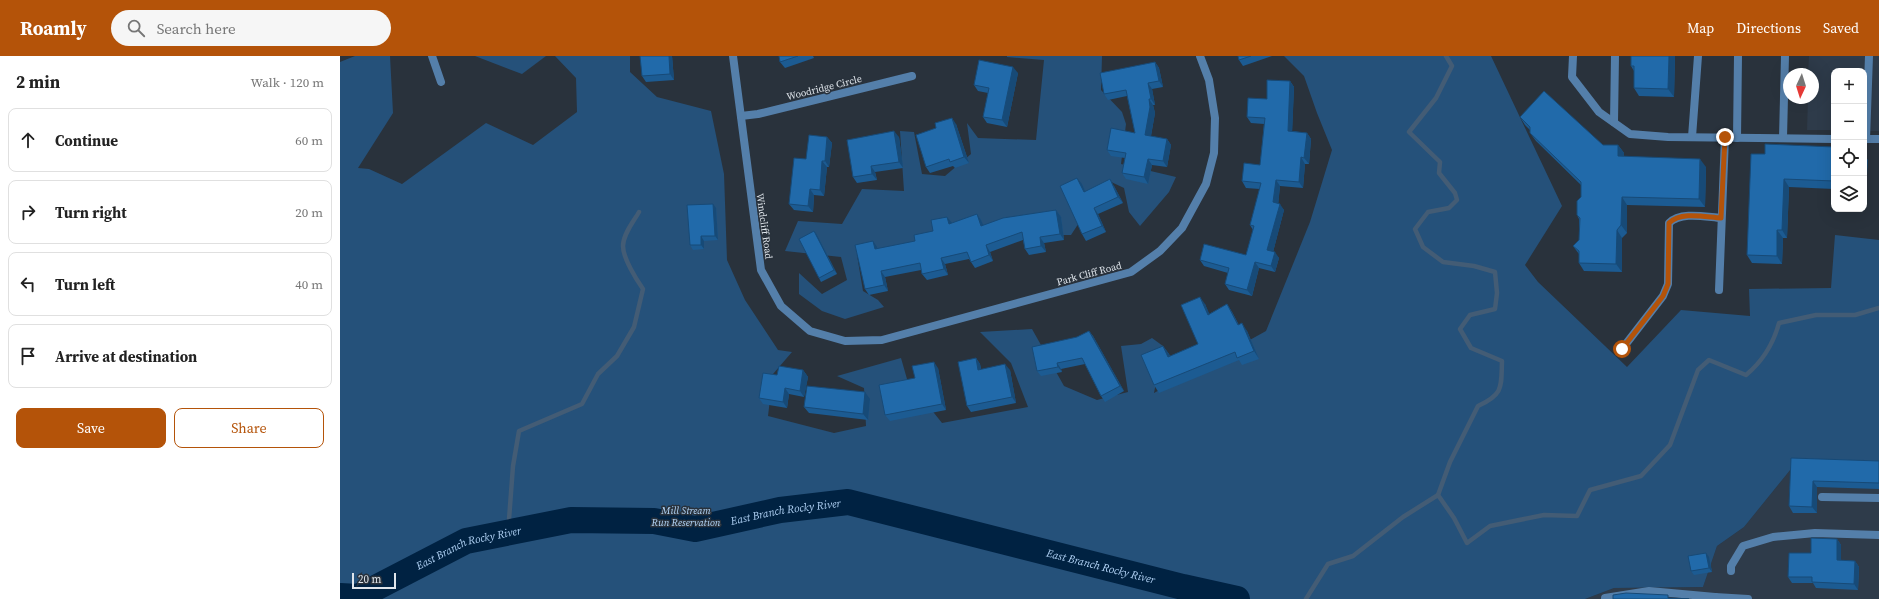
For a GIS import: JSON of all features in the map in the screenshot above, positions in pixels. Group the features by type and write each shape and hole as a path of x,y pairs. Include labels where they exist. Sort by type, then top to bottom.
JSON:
{"street":[{"path":"432,56 441,82"},
{"name":"Windcliff Road","path":"733,56 761,270 781,306 810,331 845,341 882,340"},
{"name":"Park Cliff Road","path":"882,340 1131,272 1160,251 1182,228 1206,184 1214,153 1215,118 1210,88 1200,56"},
{"path":"1572,56 1572,77 1600,112 1630,134 1692,137 1831,139"},
{"path":"1614,122 1615,56"},
{"path":"1692,137 1698,56"},
{"path":"1737,138 1738,56"},
{"path":"1783,138 1784,56"},
{"path":"1867,104 1869,56"},
{"name":"Woodridge Circle","path":"741,116 758,114 912,76"},
{"path":"1719,290 1725,137"},
{"path":"1867,139 1879,139"},
{"path":"1622,349 1663,296 1668,284 1669,223 1674,218 1688,216 1721,218"},
{"path":"1822,497 1879,498"},
{"path":"1731,571 1731,566 1743,546 1773,537 1815,533 1879,535"},
{"path":"1605,599 1649,591 1715,598 1748,599"}],"shaded area":[{"path":"1809,56 1879,56 1879,131 1867,131 1867,68 1831,68 1831,130 1807,130 1808,104 1819,104 1819,68 1808,68"},
{"path":"1795,464 1879,467 1879,599 1585,599 1614,588 1703,587 1717,546 1744,527"}],"green space":[{"name":"Mill Stream Run Reservation","path":"355,56 390,56 393,113 358,168 369,169 402,184 486,123 533,145 577,112 576,78 555,56 630,56 630,72 657,97 711,111 724,174 727,260 745,300 778,350 792,352 773,374 768,416 834,433 866,426 864,388 837,376 901,358 907,379 942,423 1028,407 1011,363 980,332 1032,329 1064,386 1097,400 1128,392 1121,346 1141,344 1152,338 1163,346 1154,393 1266,331 1310,222 1332,150 1304,76 1284,56 1491,56 1562,206 1525,265 1538,282 1627,367 1681,310 1750,316 1749,289 1831,288 1835,235 1879,240 1879,467 1795,464 1744,527 1717,546 1703,587 1614,588 1585,599 340,599 340,62"},
{"path":"475,56 546,56 522,74"},
{"path":"1007,56 1102,56 1101,90 1122,112 1126,124 1121,164 1176,177 1169,192 1140,226 1129,212 1124,188 1107,180 1071,235 1018,235 912,251 857,255 863,291 878,300 884,307 845,319 822,311 799,294 799,273 822,294 847,280 841,257 785,251 798,221 842,224 862,189 904,191 900,131 914,132 922,174 945,176 971,154 967,123 978,138 1036,140 1044,60"}],"building":[{"path":"640,56 669,56 670,74 642,76"},
{"path":"779,56 798,56 780,62"},
{"path":"1238,56 1251,56 1239,60"},
{"path":"1631,56 1669,56 1668,89 1634,88 1634,66 1631,66"},
{"path":"979,60 1013,67 1002,120 983,117 989,88 974,85"},
{"path":"1155,62 1159,81 1148,83 1151,99 1149,99 1150,107 1145,135 1167,139 1163,161 1148,159 1144,177 1122,173 1126,153 1107,150 1111,128 1135,133 1126,90 1104,94 1100,73"},
{"path":"1267,80 1290,81 1288,131 1307,133 1304,158 1301,157 1299,182 1276,180 1273,202 1280,204 1267,250 1275,252 1271,266 1255,262 1247,290 1225,284 1229,268 1200,260 1204,244 1246,255 1254,226 1250,225 1261,183 1242,181 1244,163 1260,165 1265,118 1247,117 1248,98 1267,99"},
{"path":"1544,91 1603,145 1618,145 1618,156 1700,159 1699,199 1622,197 1621,225 1617,230 1616,264 1579,263 1579,251 1573,246 1579,240 1580,218 1577,215 1577,201 1581,197 1581,182 1530,133 1530,127 1520,117"},
{"path":"952,118 964,157 950,162 949,159 926,167 916,135 936,128 935,123"},
{"path":"894,131 899,162 871,166 872,174 853,177 847,140"},
{"path":"809,135 827,137 825,161 822,161 820,190 810,189 808,206 789,204 794,158 806,159"},
{"path":"1765,144 1831,147 1831,181 1784,179 1782,230 1777,230 1777,256 1747,255 1751,154 1765,154"},
{"path":"1077,178 1084,192 1110,179 1118,197 1094,208 1102,226 1082,234 1060,186"},
{"path":"713,204 715,236 701,236 701,245 690,245 687,205"},
{"path":"1056,210 1060,234 1040,237 1041,246 1025,249 1022,232 986,245 989,255 971,262 967,252 941,258 944,269 922,274 920,263 881,271 884,285 865,289 855,245 873,241 875,249 915,241 914,235 933,231 931,220 947,217 949,224 977,214 981,226 1003,218"},
{"path":"814,231 834,270 819,278 799,239"},
{"path":"1200,297 1208,315 1227,304 1238,325 1242,323 1254,351 1237,358 1235,352 1154,385 1141,355 1163,346 1168,357 1198,344 1181,305"},
{"path":"1089,331 1120,386 1101,396 1082,358 1057,363 1058,367 1037,371 1032,347 1077,337"},
{"path":"976,358 978,370 1005,364 1012,397 967,406 958,362"},
{"path":"934,362 942,404 885,415 879,385 915,378 912,366"},
{"path":"779,366 803,370 800,391 785,388 783,402 759,398 763,373 777,375"},
{"path":"807,386 865,392 863,414 804,407"},
{"path":"1791,458 1879,461 1879,483 1813,481 1812,507 1789,506"},
{"path":"1811,538 1837,539 1837,560 1855,561 1854,584 1812,582 1812,577 1788,577 1789,553 1811,553"},
{"path":"1706,553 1709,568 1691,571 1688,556"},
{"path":"1626,593 1668,595 1668,598 1689,599 1613,599 1613,595"}],"waterway":[{"path":"1438,495 1450,462 1478,406 1493,398 1499,389 1501,384 1502,361 1471,348 1460,329 1470,315 1495,309 1497,293 1495,272 1474,266 1443,262 1423,247 1415,229 1428,212 1449,208 1457,200 1455,193 1439,173 1440,162 1409,132 1436,98 1452,66 1446,56"},
{"path":"508,533 513,466 519,431 582,404 598,374 617,356 634,327 643,289 627,262 623,241 639,212"},
{"path":"1306,599 1328,564 1353,556 1403,517 1438,495 1454,518 1467,543 1490,526 1544,515 1577,516 1590,490 1641,476 1670,445 1698,370 1709,360 1746,375 1767,352 1779,323 1816,315 1855,315 1879,308"},
{"name":"East Branch Rocky River","path":"340,596 358,597 466,541 571,520 654,521 695,529 780,510 848,502 1183,587 1237,599"}],"route":[{"path":"1622,349 1663,296 1668,284 1670,244 1669,223 1674,218 1688,216 1721,218 1725,137"}]}
